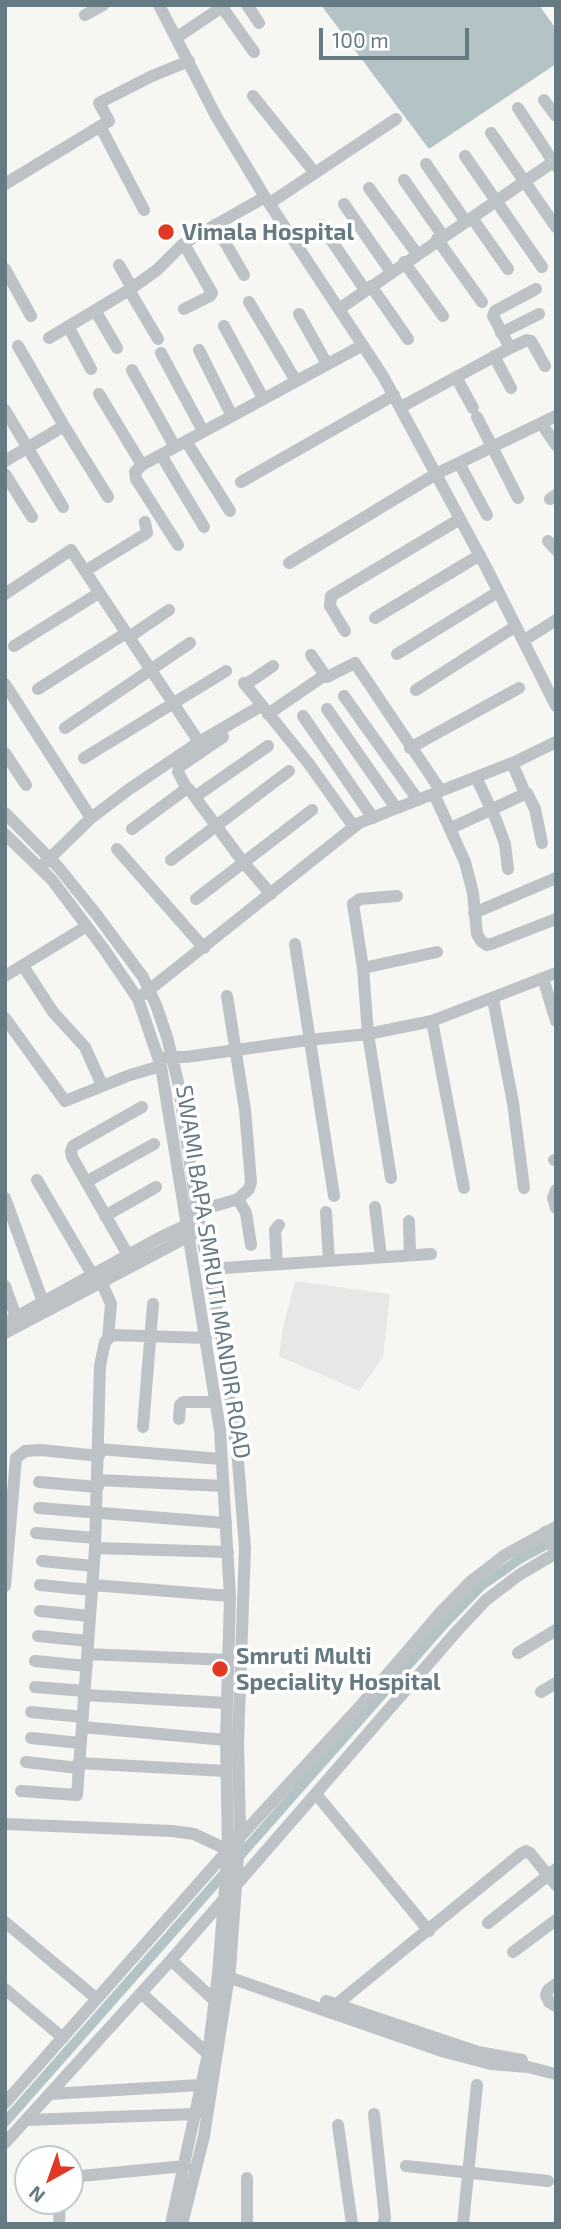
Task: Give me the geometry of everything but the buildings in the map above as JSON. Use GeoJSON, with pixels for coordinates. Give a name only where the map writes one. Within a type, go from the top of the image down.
{"type":"FeatureCollection","features":[{"type":"Feature","properties":{"kind":"street"},"geometry":{"type":"LineString","coordinates":[[85,15],[103,5]]}},
{"type":"Feature","properties":{"kind":"street"},"geometry":{"type":"LineString","coordinates":[[159,5],[216,116],[401,407],[556,706]]}},
{"type":"Feature","properties":{"kind":"street"},"geometry":{"type":"LineString","coordinates":[[247,5],[259,23]]}},
{"type":"Feature","properties":{"kind":"street"},"geometry":{"type":"LineString","coordinates":[[176,38],[223,6],[254,52]]}},
{"type":"Feature","properties":{"kind":"street"},"geometry":{"type":"LineString","coordinates":[[5,184],[108,121],[99,103],[189,61]]}},
{"type":"Feature","properties":{"kind":"street"},"geometry":{"type":"LineString","coordinates":[[253,96],[315,173]]}},
{"type":"Feature","properties":{"kind":"street"},"geometry":{"type":"LineString","coordinates":[[544,100],[556,116]]}},
{"type":"Feature","properties":{"kind":"street"},"geometry":{"type":"LineString","coordinates":[[339,309],[440,237],[555,162],[518,108]]}},
{"type":"Feature","properties":{"kind":"street"},"geometry":{"type":"LineString","coordinates":[[49,338],[130,289],[164,264],[184,244],[315,173],[396,119]]}},
{"type":"Feature","properties":{"kind":"street"},"geometry":{"type":"LineString","coordinates":[[100,126],[144,210]]}},
{"type":"Feature","properties":{"kind":"street"},"geometry":{"type":"LineString","coordinates":[[491,133],[556,227]]}},
{"type":"Feature","properties":{"kind":"street"},"geometry":{"type":"LineString","coordinates":[[466,156],[542,267]]}},
{"type":"Feature","properties":{"kind":"street"},"geometry":{"type":"LineString","coordinates":[[426,164],[508,269]]}},
{"type":"Feature","properties":{"kind":"street"},"geometry":{"type":"LineString","coordinates":[[404,180],[482,302]]}},
{"type":"Feature","properties":{"kind":"street"},"geometry":{"type":"LineString","coordinates":[[369,188],[417,254]]}},
{"type":"Feature","properties":{"kind":"street"},"geometry":{"type":"LineString","coordinates":[[344,204],[391,272]]}},
{"type":"Feature","properties":{"kind":"street"},"geometry":{"type":"LineString","coordinates":[[215,225],[244,275]]}},
{"type":"Feature","properties":{"kind":"street"},"geometry":{"type":"LineString","coordinates":[[321,225],[408,339]]}},
{"type":"Feature","properties":{"kind":"street"},"geometry":{"type":"LineString","coordinates":[[184,244],[212,293],[184,309]]}},
{"type":"Feature","properties":{"kind":"street"},"geometry":{"type":"LineString","coordinates":[[404,262],[443,316]]}},
{"type":"Feature","properties":{"kind":"street"},"geometry":{"type":"LineString","coordinates":[[119,265],[158,339]]}},
{"type":"Feature","properties":{"kind":"street"},"geometry":{"type":"LineString","coordinates":[[5,269],[31,316]]}},
{"type":"Feature","properties":{"kind":"street"},"geometry":{"type":"LineString","coordinates":[[510,348],[493,316],[495,311],[536,289]]}},
{"type":"Feature","properties":{"kind":"street"},"geometry":{"type":"LineString","coordinates":[[249,302],[296,381]]}},
{"type":"Feature","properties":{"kind":"street"},"geometry":{"type":"LineString","coordinates":[[95,310],[117,348]]}},
{"type":"Feature","properties":{"kind":"street"},"geometry":{"type":"LineString","coordinates":[[299,314],[327,364]]}},
{"type":"Feature","properties":{"kind":"street"},"geometry":{"type":"LineString","coordinates":[[501,333],[539,314]]}},
{"type":"Feature","properties":{"kind":"street"},"geometry":{"type":"LineString","coordinates":[[68,326],[91,369]]}},
{"type":"Feature","properties":{"kind":"street"},"geometry":{"type":"LineString","coordinates":[[225,326],[263,398]]}},
{"type":"Feature","properties":{"kind":"street"},"geometry":{"type":"LineString","coordinates":[[401,407],[527,340],[531,341],[545,366]]}},
{"type":"Feature","properties":{"kind":"street"},"geometry":{"type":"LineString","coordinates":[[178,545],[136,479],[135,471],[363,345]]}},
{"type":"Feature","properties":{"kind":"street"},"geometry":{"type":"LineString","coordinates":[[18,346],[108,497]]}},
{"type":"Feature","properties":{"kind":"street"},"geometry":{"type":"LineString","coordinates":[[199,350],[232,416]]}},
{"type":"Feature","properties":{"kind":"street"},"geometry":{"type":"LineString","coordinates":[[161,353],[204,431]]}},
{"type":"Feature","properties":{"kind":"street"},"geometry":{"type":"LineString","coordinates":[[494,356],[511,388]]}},
{"type":"Feature","properties":{"kind":"street"},"geometry":{"type":"LineString","coordinates":[[132,370],[230,511]]}},
{"type":"Feature","properties":{"kind":"street"},"geometry":{"type":"LineString","coordinates":[[456,377],[518,498]]}},
{"type":"Feature","properties":{"kind":"street"},"geometry":{"type":"LineString","coordinates":[[99,394],[142,465]]}},
{"type":"Feature","properties":{"kind":"street"},"geometry":{"type":"LineString","coordinates":[[241,482],[394,395]]}},
{"type":"Feature","properties":{"kind":"street"},"geometry":{"type":"LineString","coordinates":[[5,410],[63,507]]}},
{"type":"Feature","properties":{"kind":"street"},"geometry":{"type":"LineString","coordinates":[[289,563],[436,474],[556,416]]}},
{"type":"Feature","properties":{"kind":"street"},"geometry":{"type":"LineString","coordinates":[[541,423],[556,445]]}},
{"type":"Feature","properties":{"kind":"street"},"geometry":{"type":"LineString","coordinates":[[5,461],[64,426]]}},
{"type":"Feature","properties":{"kind":"street"},"geometry":{"type":"LineString","coordinates":[[161,455],[204,527]]}},
{"type":"Feature","properties":{"kind":"street"},"geometry":{"type":"LineString","coordinates":[[460,463],[487,515]]}},
{"type":"Feature","properties":{"kind":"street"},"geometry":{"type":"LineString","coordinates":[[5,474],[32,517]]}},
{"type":"Feature","properties":{"kind":"street"},"geometry":{"type":"LineString","coordinates":[[345,631],[330,606],[331,596],[460,519]]}},
{"type":"Feature","properties":{"kind":"street"},"geometry":{"type":"LineString","coordinates":[[85,572],[147,533],[145,522]]}},
{"type":"Feature","properties":{"kind":"street"},"geometry":{"type":"LineString","coordinates":[[5,594],[71,550],[199,742]]}},
{"type":"Feature","properties":{"kind":"street"},"geometry":{"type":"LineString","coordinates":[[375,618],[480,555]]}},
{"type":"Feature","properties":{"kind":"street"},"geometry":{"type":"LineString","coordinates":[[397,654],[498,592]]}},
{"type":"Feature","properties":{"kind":"street"},"geometry":{"type":"LineString","coordinates":[[14,646],[99,593]]}},
{"type":"Feature","properties":{"kind":"street"},"geometry":{"type":"LineString","coordinates":[[38,689],[169,610]]}},
{"type":"Feature","properties":{"kind":"street"},"geometry":{"type":"LineString","coordinates":[[523,641],[556,620]]}},
{"type":"Feature","properties":{"kind":"street"},"geometry":{"type":"LineString","coordinates":[[416,690],[516,626]]}},
{"type":"Feature","properties":{"kind":"street"},"geometry":{"type":"LineString","coordinates":[[65,728],[190,643]]}},
{"type":"Feature","properties":{"kind":"street"},"geometry":{"type":"LineString","coordinates":[[312,655],[325,675]]}},
{"type":"Feature","properties":{"kind":"street"},"geometry":{"type":"LineString","coordinates":[[40,868],[92,818],[199,742],[265,710],[352,662],[356,664],[438,793],[466,862],[473,893],[477,934],[481,941],[487,945],[556,919]]}},
{"type":"Feature","properties":{"kind":"street"},"geometry":{"type":"LineString","coordinates":[[273,666],[245,684],[309,764],[354,827]]}},
{"type":"Feature","properties":{"kind":"street"},"geometry":{"type":"LineString","coordinates":[[84,758],[226,671]]}},
{"type":"Feature","properties":{"kind":"street"},"geometry":{"type":"LineString","coordinates":[[5,684],[92,818]]}},
{"type":"Feature","properties":{"kind":"street"},"geometry":{"type":"LineString","coordinates":[[410,748],[519,688]]}},
{"type":"Feature","properties":{"kind":"street"},"geometry":{"type":"LineString","coordinates":[[344,696],[418,800]]}},
{"type":"Feature","properties":{"kind":"street"},"geometry":{"type":"LineString","coordinates":[[327,709],[396,808]]}},
{"type":"Feature","properties":{"kind":"street"},"geometry":{"type":"LineString","coordinates":[[303,716],[373,818]]}},
{"type":"Feature","properties":{"kind":"street"},"geometry":{"type":"LineString","coordinates":[[226,735],[179,767],[178,772],[243,862],[271,894]]}},
{"type":"Feature","properties":{"kind":"street"},"geometry":{"type":"LineString","coordinates":[[144,995],[354,827],[512,764],[556,742]]}},
{"type":"Feature","properties":{"kind":"street"},"geometry":{"type":"LineString","coordinates":[[132,829],[268,746]]}},
{"type":"Feature","properties":{"kind":"street"},"geometry":{"type":"LineString","coordinates":[[5,753],[26,785]]}},
{"type":"Feature","properties":{"kind":"street"},"geometry":{"type":"LineString","coordinates":[[512,764],[535,808],[542,843]]}},
{"type":"Feature","properties":{"kind":"street"},"geometry":{"type":"LineString","coordinates":[[171,860],[289,771]]}},
{"type":"Feature","properties":{"kind":"street"},"geometry":{"type":"LineString","coordinates":[[477,778],[505,844],[508,869]]}},
{"type":"Feature","properties":{"kind":"street"},"geometry":{"type":"LineString","coordinates":[[451,828],[525,793]]}},
{"type":"Feature","properties":{"kind":"street"},"geometry":{"type":"LineString","coordinates":[[196,899],[312,810]]}},
{"type":"Feature","properties":{"kind":"street"},"geometry":{"type":"LineString","coordinates":[[5,813],[50,859],[143,977],[144,995],[173,1056],[193,1223],[208,1269],[220,1326],[238,1461],[245,1548],[238,1741],[239,1838],[204,2136],[182,2224]]}},
{"type":"Feature","properties":{"kind":"street","name":"SWAMI BAPA SMRUTI MANDIR ROAD"},"geometry":{"type":"LineString","coordinates":[[6,836],[40,868],[144,995],[193,1223],[220,1430],[230,1597],[226,1703],[228,1850],[224,1898],[224,1972],[215,2001],[196,2114],[170,2224]]}},
{"type":"Feature","properties":{"kind":"street"},"geometry":{"type":"LineString","coordinates":[[117,849],[204,948]]}},
{"type":"Feature","properties":{"kind":"street"},"geometry":{"type":"LineString","coordinates":[[474,913],[556,878]]}},
{"type":"Feature","properties":{"kind":"street"},"geometry":{"type":"LineString","coordinates":[[391,1178],[368,1034],[363,968],[353,904],[360,899],[397,896]]}},
{"type":"Feature","properties":{"kind":"street"},"geometry":{"type":"LineString","coordinates":[[5,976],[87,926]]}},
{"type":"Feature","properties":{"kind":"street"},"geometry":{"type":"LineString","coordinates":[[295,944],[334,1196]]}},
{"type":"Feature","properties":{"kind":"street"},"geometry":{"type":"LineString","coordinates":[[363,968],[437,952]]}},
{"type":"Feature","properties":{"kind":"street"},"geometry":{"type":"LineString","coordinates":[[23,966],[53,1012],[85,1047],[102,1085]]}},
{"type":"Feature","properties":{"kind":"street"},"geometry":{"type":"LineString","coordinates":[[5,1018],[65,1101],[173,1056],[368,1034],[432,1021],[556,973]]}},
{"type":"Feature","properties":{"kind":"street"},"geometry":{"type":"LineString","coordinates":[[543,978],[555,1016]]}},
{"type":"Feature","properties":{"kind":"street"},"geometry":{"type":"LineString","coordinates":[[5,1333],[238,1199],[248,1189],[251,1167],[227,996]]}},
{"type":"Feature","properties":{"kind":"street"},"geometry":{"type":"LineString","coordinates":[[493,999],[513,1103],[524,1188]]}},
{"type":"Feature","properties":{"kind":"street"},"geometry":{"type":"LineString","coordinates":[[432,1021],[464,1188]]}},
{"type":"Feature","properties":{"kind":"street"},"geometry":{"type":"LineString","coordinates":[[128,1255],[72,1157],[73,1146],[142,1107]]}},
{"type":"Feature","properties":{"kind":"street"},"geometry":{"type":"LineString","coordinates":[[86,1182],[154,1144]]}},
{"type":"Feature","properties":{"kind":"street"},"geometry":{"type":"LineString","coordinates":[[37,1180],[111,1304],[108,1339]]}},
{"type":"Feature","properties":{"kind":"street"},"geometry":{"type":"LineString","coordinates":[[105,1216],[156,1187]]}},
{"type":"Feature","properties":{"kind":"street"},"geometry":{"type":"LineString","coordinates":[[556,1190],[552,1198],[556,1208]]}},
{"type":"Feature","properties":{"kind":"street"},"geometry":{"type":"LineString","coordinates":[[5,1198],[43,1301]]}},
{"type":"Feature","properties":{"kind":"street"},"geometry":{"type":"LineString","coordinates":[[238,1199],[246,1213],[251,1245]]}},
{"type":"Feature","properties":{"kind":"street"},"geometry":{"type":"LineString","coordinates":[[376,1207],[381,1257]]}},
{"type":"Feature","properties":{"kind":"street"},"geometry":{"type":"LineString","coordinates":[[326,1212],[329,1261]]}},
{"type":"Feature","properties":{"kind":"street"},"geometry":{"type":"LineString","coordinates":[[409,1220],[410,1255]]}},
{"type":"Feature","properties":{"kind":"street"},"geometry":{"type":"LineString","coordinates":[[5,1286],[11,1320],[43,1301],[97,1278],[128,1255],[193,1223]]}},
{"type":"Feature","properties":{"kind":"street"},"geometry":{"type":"LineString","coordinates":[[276,1264],[275,1230],[279,1225]]}},
{"type":"Feature","properties":{"kind":"street"},"geometry":{"type":"LineString","coordinates":[[208,1269],[431,1254]]}},
{"type":"Feature","properties":{"kind":"street"},"geometry":{"type":"LineString","coordinates":[[144,1427],[153,1304]]}},
{"type":"Feature","properties":{"kind":"street"},"geometry":{"type":"LineString","coordinates":[[20,1791],[76,1795],[95,1543],[100,1366],[105,1342],[112,1335],[206,1338]]}},
{"type":"Feature","properties":{"kind":"street"},"geometry":{"type":"LineString","coordinates":[[179,1419],[180,1405],[183,1402],[215,1402]]}},
{"type":"Feature","properties":{"kind":"street"},"geometry":{"type":"LineString","coordinates":[[5,1586],[16,1458],[25,1451],[221,1459]]}},
{"type":"Feature","properties":{"kind":"street"},"geometry":{"type":"LineString","coordinates":[[39,1482],[223,1486]]}},
{"type":"Feature","properties":{"kind":"street"},"geometry":{"type":"LineString","coordinates":[[39,1508],[226,1523]]}},
{"type":"Feature","properties":{"kind":"street"},"geometry":{"type":"LineString","coordinates":[[5,2103],[470,1582],[505,1555],[549,1531],[556,1553],[519,1575],[486,1600],[457,1631],[171,1960],[5,2143]]}},
{"type":"Feature","properties":{"kind":"street"},"geometry":{"type":"LineString","coordinates":[[36,1533],[95,1543],[229,1552]]}},
{"type":"Feature","properties":{"kind":"street"},"geometry":{"type":"LineString","coordinates":[[43,1561],[93,1566]]}},
{"type":"Feature","properties":{"kind":"street"},"geometry":{"type":"LineString","coordinates":[[40,1586],[230,1597]]}},
{"type":"Feature","properties":{"kind":"street"},"geometry":{"type":"LineString","coordinates":[[40,1611],[89,1616]]}},
{"type":"Feature","properties":{"kind":"street"},"geometry":{"type":"LineString","coordinates":[[518,1653],[556,1630]]}},
{"type":"Feature","properties":{"kind":"street"},"geometry":{"type":"LineString","coordinates":[[38,1636],[87,1653]]}},
{"type":"Feature","properties":{"kind":"street"},"geometry":{"type":"LineString","coordinates":[[35,1661],[87,1653],[228,1660]]}},
{"type":"Feature","properties":{"kind":"street"},"geometry":{"type":"LineString","coordinates":[[541,1692],[556,1683]]}},
{"type":"Feature","properties":{"kind":"street"},"geometry":{"type":"LineString","coordinates":[[35,1687],[226,1703]]}},
{"type":"Feature","properties":{"kind":"street"},"geometry":{"type":"LineString","coordinates":[[31,1712],[82,1722],[226,1740]]}},
{"type":"Feature","properties":{"kind":"street"},"geometry":{"type":"LineString","coordinates":[[31,1738],[80,1743]]}},
{"type":"Feature","properties":{"kind":"street"},"geometry":{"type":"LineString","coordinates":[[26,1762],[226,1771]]}},
{"type":"Feature","properties":{"kind":"street"},"geometry":{"type":"LineString","coordinates":[[316,1794],[429,1931]]}},
{"type":"Feature","properties":{"kind":"street"},"geometry":{"type":"LineString","coordinates":[[5,1824],[172,1831],[194,1834],[228,1850]]}},
{"type":"Feature","properties":{"kind":"street"},"geometry":{"type":"LineString","coordinates":[[332,2008],[526,1851],[553,1876],[488,1923]]}},
{"type":"Feature","properties":{"kind":"street"},"geometry":{"type":"LineString","coordinates":[[513,1952],[556,1920]]}},
{"type":"Feature","properties":{"kind":"street"},"geometry":{"type":"LineString","coordinates":[[5,1922],[97,1999]]}},
{"type":"Feature","properties":{"kind":"street"},"geometry":{"type":"LineString","coordinates":[[171,1960],[215,2001]]}},
{"type":"Feature","properties":{"kind":"street"},"geometry":{"type":"LineString","coordinates":[[224,1972],[332,2008],[556,2074]]}},
{"type":"Feature","properties":{"kind":"street"},"geometry":{"type":"LineString","coordinates":[[556,1984],[546,1995],[549,2002],[556,2006]]}},
{"type":"Feature","properties":{"kind":"street"},"geometry":{"type":"LineString","coordinates":[[5,1990],[63,2038]]}},
{"type":"Feature","properties":{"kind":"street"},"geometry":{"type":"LineString","coordinates":[[141,1993],[208,2054]]}},
{"type":"Feature","properties":{"kind":"street"},"geometry":{"type":"LineString","coordinates":[[523,2063],[556,2067]]}},
{"type":"Feature","properties":{"kind":"street"},"geometry":{"type":"LineString","coordinates":[[50,2094],[201,2085]]}},
{"type":"Feature","properties":{"kind":"street"},"geometry":{"type":"LineString","coordinates":[[463,2224],[477,2085]]}},
{"type":"Feature","properties":{"kind":"street"},"geometry":{"type":"LineString","coordinates":[[26,2120],[196,2114]]}},
{"type":"Feature","properties":{"kind":"street"},"geometry":{"type":"LineString","coordinates":[[374,2114],[385,2218],[383,2224]]}},
{"type":"Feature","properties":{"kind":"street"},"geometry":{"type":"LineString","coordinates":[[338,2124],[352,2224]]}},
{"type":"Feature","properties":{"kind":"street"},"geometry":{"type":"LineString","coordinates":[[84,2176],[185,2166]]}},
{"type":"Feature","properties":{"kind":"street"},"geometry":{"type":"LineString","coordinates":[[406,2166],[548,2181]]}},
{"type":"Feature","properties":{"kind":"street"},"geometry":{"type":"LineString","coordinates":[[247,2178],[247,2224]]}},
{"type":"Feature","properties":{"kind":"shaded area"},"geometry":{"type":"Polygon","coordinates":[[[321,5],[539,5],[556,29],[556,64],[429,149],[321,5]]]}},
{"type":"Feature","properties":{"kind":"shaded area"},"geometry":{"type":"Polygon","coordinates":[[[295,1281],[390,1294],[383,1357],[359,1391],[279,1356],[283,1327],[295,1281]]]}},
{"type":"Feature","properties":{"kind":"waterway"},"geometry":{"type":"LineString","coordinates":[[5,2122],[445,1623],[481,1586],[521,1558],[556,1539]]}},
{"type":"Feature","properties":{"kind":"place","name":"Vimala Hospital"},"geometry":{"type":"Point","coordinates":[166,232]}},
{"type":"Feature","properties":{"kind":"place","name":"Smruti Multi Speciality Hospital"},"geometry":{"type":"Point","coordinates":[220,1669]}}]}
